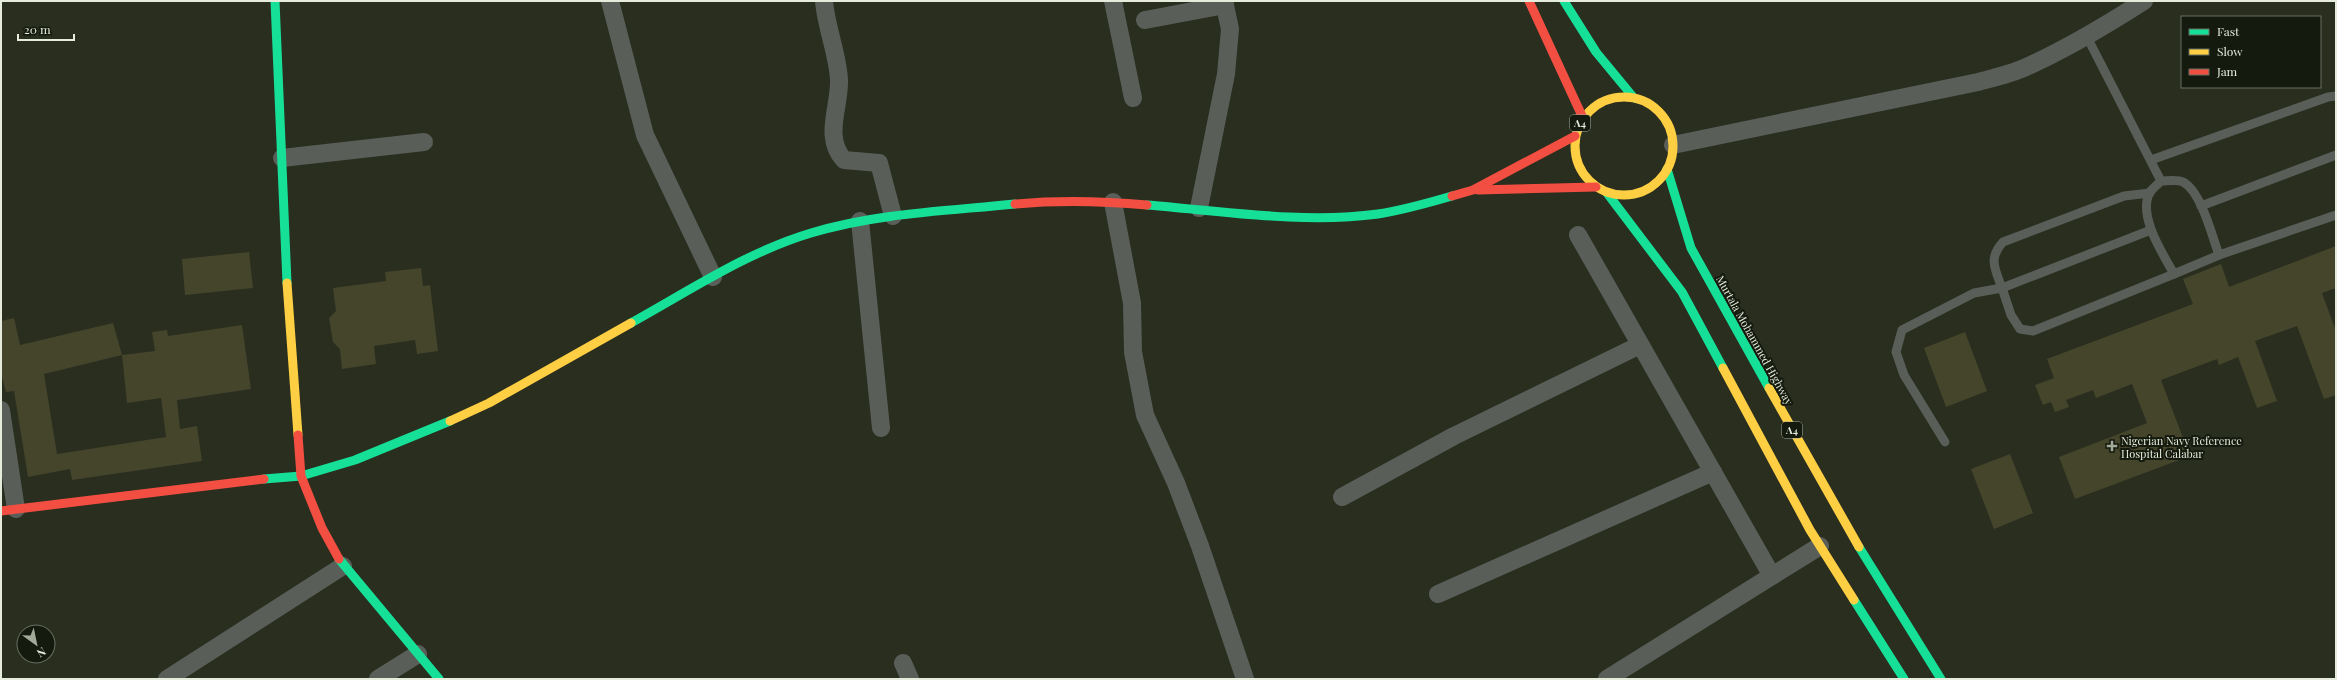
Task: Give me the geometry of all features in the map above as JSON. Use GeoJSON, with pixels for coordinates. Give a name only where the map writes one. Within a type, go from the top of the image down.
{"type":"FeatureCollection","features":[{"type":"Feature","properties":{"kind":"main road"},"geometry":{"type":"LineString","coordinates":[[275,1],[286,271],[300,476],[322,528],[343,566],[439,679]]}},
{"type":"Feature","properties":{"kind":"main road","name":"A4"},"geometry":{"type":"LineString","coordinates":[[1529,1],[1583,118]]}},
{"type":"Feature","properties":{"kind":"main road","name":"A4"},"geometry":{"type":"LineString","coordinates":[[1564,1],[1593,50],[1607,69],[1634,98]]}},
{"type":"Feature","properties":{"kind":"main road","name":"A4"},"geometry":{"type":"LineString","coordinates":[[1619,97],[1634,98],[1654,107],[1664,118],[1670,130],[1673,145],[1667,169],[1652,186],[1638,193],[1622,196],[1607,193],[1587,180],[1576,159],[1575,136],[1583,118],[1593,108],[1605,100],[1619,97]]}},
{"type":"Feature","properties":{"kind":"main road"},"geometry":{"type":"LineString","coordinates":[[9,510],[300,476],[392,446],[489,403],[713,277],[754,256],[811,233],[860,221],[893,216],[1039,202],[1113,202],[1200,208],[1278,216],[1342,217],[1377,214],[1408,209],[1473,190],[1575,136]]}},
{"type":"Feature","properties":{"kind":"main road","name":"Murtala Mohammed Highway"},"geometry":{"type":"LineString","coordinates":[[1667,169],[1691,248],[1704,273],[1851,535],[1941,679]]}},
{"type":"Feature","properties":{"kind":"main road"},"geometry":{"type":"LineString","coordinates":[[1473,190],[1596,187]]}},
{"type":"Feature","properties":{"kind":"main road","name":"A4"},"geometry":{"type":"LineString","coordinates":[[1607,193],[1682,292],[1820,546],[1904,679]]}},
{"type":"Feature","properties":{"kind":"street"},"geometry":{"type":"LineString","coordinates":[[610,1],[645,135],[713,277]]}},
{"type":"Feature","properties":{"kind":"street"},"geometry":{"type":"LineString","coordinates":[[824,1],[839,79],[832,124],[834,138],[840,156],[844,160],[879,162],[893,216]]}},
{"type":"Feature","properties":{"kind":"street"},"geometry":{"type":"LineString","coordinates":[[1113,1],[1133,98]]}},
{"type":"Feature","properties":{"kind":"street"},"geometry":{"type":"LineString","coordinates":[[1673,145],[1978,82],[2023,68],[2086,37],[2144,1]]}},
{"type":"Feature","properties":{"kind":"street"},"geometry":{"type":"LineString","coordinates":[[1146,20],[1224,3],[1230,29],[1226,74],[1200,208]]}},
{"type":"Feature","properties":{"kind":"street"},"geometry":{"type":"LineString","coordinates":[[282,158],[424,142]]}},
{"type":"Feature","properties":{"kind":"street"},"geometry":{"type":"LineString","coordinates":[[1113,202],[1132,302],[1133,352],[1145,415],[1176,483],[1200,546],[1246,679]]}},
{"type":"Feature","properties":{"kind":"street"},"geometry":{"type":"LineString","coordinates":[[860,221],[881,428]]}},
{"type":"Feature","properties":{"kind":"street"},"geometry":{"type":"LineString","coordinates":[[1578,235],[1772,576]]}},
{"type":"Feature","properties":{"kind":"street"},"geometry":{"type":"LineString","coordinates":[[1342,497],[1454,436],[1640,345]]}},
{"type":"Feature","properties":{"kind":"street"},"geometry":{"type":"LineString","coordinates":[[1,410],[9,510]]}},
{"type":"Feature","properties":{"kind":"street"},"geometry":{"type":"LineString","coordinates":[[1438,594],[1713,472]]}},
{"type":"Feature","properties":{"kind":"street"},"geometry":{"type":"LineString","coordinates":[[1607,679],[1820,546]]}},
{"type":"Feature","properties":{"kind":"street"},"geometry":{"type":"LineString","coordinates":[[167,679],[343,566]]}},
{"type":"Feature","properties":{"kind":"street"},"geometry":{"type":"LineString","coordinates":[[378,679],[418,654]]}},
{"type":"Feature","properties":{"kind":"street"},"geometry":{"type":"LineString","coordinates":[[903,663],[910,679]]}},
{"type":"Feature","properties":{"kind":"lane"},"geometry":{"type":"LineString","coordinates":[[2086,37],[2161,181]]}},
{"type":"Feature","properties":{"kind":"lane"},"geometry":{"type":"LineString","coordinates":[[2151,160],[2328,97],[2336,96]]}},
{"type":"Feature","properties":{"kind":"lane"},"geometry":{"type":"LineString","coordinates":[[2201,206],[2336,155]]}},
{"type":"Feature","properties":{"kind":"lane"},"geometry":{"type":"LineString","coordinates":[[2161,181],[2182,182],[2192,190],[2201,206],[2219,255]]}},
{"type":"Feature","properties":{"kind":"lane"},"geometry":{"type":"LineString","coordinates":[[2161,181],[2150,193],[2147,208],[2151,230],[2174,274]]}},
{"type":"Feature","properties":{"kind":"lane"},"geometry":{"type":"LineString","coordinates":[[2150,193],[2124,196],[2003,242],[1995,250],[1994,265],[2011,315],[2020,329],[2033,331],[2219,255],[2336,215]]}},
{"type":"Feature","properties":{"kind":"lane"},"geometry":{"type":"LineString","coordinates":[[1945,442],[1904,375],[1896,352],[1902,330],[1974,293],[2002,288],[2151,230]]}},
{"type":"Feature","properties":{"kind":"building"},"geometry":{"type":"Polygon","coordinates":[[[2336,246],[2336,288],[2322,293],[2336,331],[2336,395],[2324,399],[2297,326],[2255,341],[2277,401],[2257,408],[2238,357],[2219,365],[2217,359],[2161,380],[2190,456],[2075,499],[2059,457],[2147,423],[2132,384],[2096,398],[2093,390],[2066,400],[2069,407],[2055,412],[2051,402],[2043,405],[2035,385],[2054,378],[2047,359],[2193,304],[2183,279],[2221,264],[2229,287],[2336,246]]]}},
{"type":"Feature","properties":{"kind":"building"},"geometry":{"type":"Polygon","coordinates":[[[249,252],[253,288],[185,295],[182,259],[249,252]]]}},
{"type":"Feature","properties":{"kind":"building"},"geometry":{"type":"Polygon","coordinates":[[[421,268],[423,286],[430,285],[438,351],[417,354],[415,340],[374,346],[376,364],[342,369],[340,349],[333,342],[329,318],[336,311],[333,288],[386,281],[385,272],[421,268]]]}},
{"type":"Feature","properties":{"kind":"building"},"geometry":{"type":"Polygon","coordinates":[[[14,318],[20,345],[113,323],[122,355],[155,351],[152,332],[167,330],[168,336],[242,325],[251,389],[177,400],[180,429],[197,426],[202,461],[72,480],[70,469],[28,477],[14,391],[6,392],[1,373],[1,321],[14,318]],[[122,355],[44,374],[57,454],[166,437],[161,398],[127,403],[122,355]]]}},
{"type":"Feature","properties":{"kind":"building"},"geometry":{"type":"Polygon","coordinates":[[[1965,332],[1987,391],[1946,407],[1924,348],[1965,332]]]}},
{"type":"Feature","properties":{"kind":"building"},"geometry":{"type":"Polygon","coordinates":[[[2010,454],[2033,513],[1994,529],[1971,469],[2010,454]]]}},
{"type":"Feature","properties":{"kind":"traffic: fast"},"geometry":{"type":"LineString","coordinates":[[275,1],[287,283]]}},
{"type":"Feature","properties":{"kind":"traffic: fast"},"geometry":{"type":"LineString","coordinates":[[1564,1],[1596,52],[1634,98]]}},
{"type":"Feature","properties":{"kind":"traffic: fast"},"geometry":{"type":"LineString","coordinates":[[1667,169],[1691,248],[1769,388]]}},
{"type":"Feature","properties":{"kind":"traffic: fast"},"geometry":{"type":"LineString","coordinates":[[1607,193],[1682,292],[1723,368]]}},
{"type":"Feature","properties":{"kind":"traffic: fast"},"geometry":{"type":"LineString","coordinates":[[1147,205],[1263,216],[1321,218],[1378,214],[1425,204],[1452,196]]}},
{"type":"Feature","properties":{"kind":"traffic: fast"},"geometry":{"type":"LineString","coordinates":[[631,323],[741,261],[787,241],[811,233],[836,226],[887,217],[1015,204]]}},
{"type":"Feature","properties":{"kind":"traffic: fast"},"geometry":{"type":"LineString","coordinates":[[264,479],[301,476],[355,460],[450,421]]}},
{"type":"Feature","properties":{"kind":"traffic: fast"},"geometry":{"type":"LineString","coordinates":[[1859,547],[1941,679]]}},
{"type":"Feature","properties":{"kind":"traffic: fast"},"geometry":{"type":"LineString","coordinates":[[339,559],[439,679]]}},
{"type":"Feature","properties":{"kind":"traffic: fast"},"geometry":{"type":"LineString","coordinates":[[1854,600],[1904,679]]}},
{"type":"Feature","properties":{"kind":"traffic: slow"},"geometry":{"type":"LineString","coordinates":[[1624,97],[1643,100],[1659,111],[1670,127],[1673,146],[1670,165],[1659,181],[1643,192],[1624,195],[1605,192],[1589,181],[1578,165],[1575,146],[1578,127],[1589,111],[1605,100],[1624,97]]}},
{"type":"Feature","properties":{"kind":"traffic: slow"},"geometry":{"type":"LineString","coordinates":[[287,283],[298,435]]}},
{"type":"Feature","properties":{"kind":"traffic: slow"},"geometry":{"type":"LineString","coordinates":[[450,421],[489,403],[631,323]]}},
{"type":"Feature","properties":{"kind":"traffic: slow"},"geometry":{"type":"LineString","coordinates":[[1723,368],[1810,530],[1854,600]]}},
{"type":"Feature","properties":{"kind":"traffic: slow"},"geometry":{"type":"LineString","coordinates":[[1769,388],[1859,547]]}},
{"type":"Feature","properties":{"kind":"traffic: jam"},"geometry":{"type":"LineString","coordinates":[[1529,1],[1583,118]]}},
{"type":"Feature","properties":{"kind":"traffic: jam"},"geometry":{"type":"LineString","coordinates":[[1452,196],[1473,190],[1575,136]]}},
{"type":"Feature","properties":{"kind":"traffic: jam"},"geometry":{"type":"LineString","coordinates":[[1478,190],[1596,187]]}},
{"type":"Feature","properties":{"kind":"traffic: jam"},"geometry":{"type":"LineString","coordinates":[[1015,204],[1081,202],[1147,205]]}},
{"type":"Feature","properties":{"kind":"traffic: jam"},"geometry":{"type":"LineString","coordinates":[[298,435],[301,476],[322,528],[339,559]]}},
{"type":"Feature","properties":{"kind":"traffic: jam"},"geometry":{"type":"LineString","coordinates":[[1,511],[264,479]]}},
{"type":"Feature","properties":{"kind":"place","name":"Nigerian Navy Reference Hospital Calabar"},"geometry":{"type":"Point","coordinates":[2112,446]}}]}
